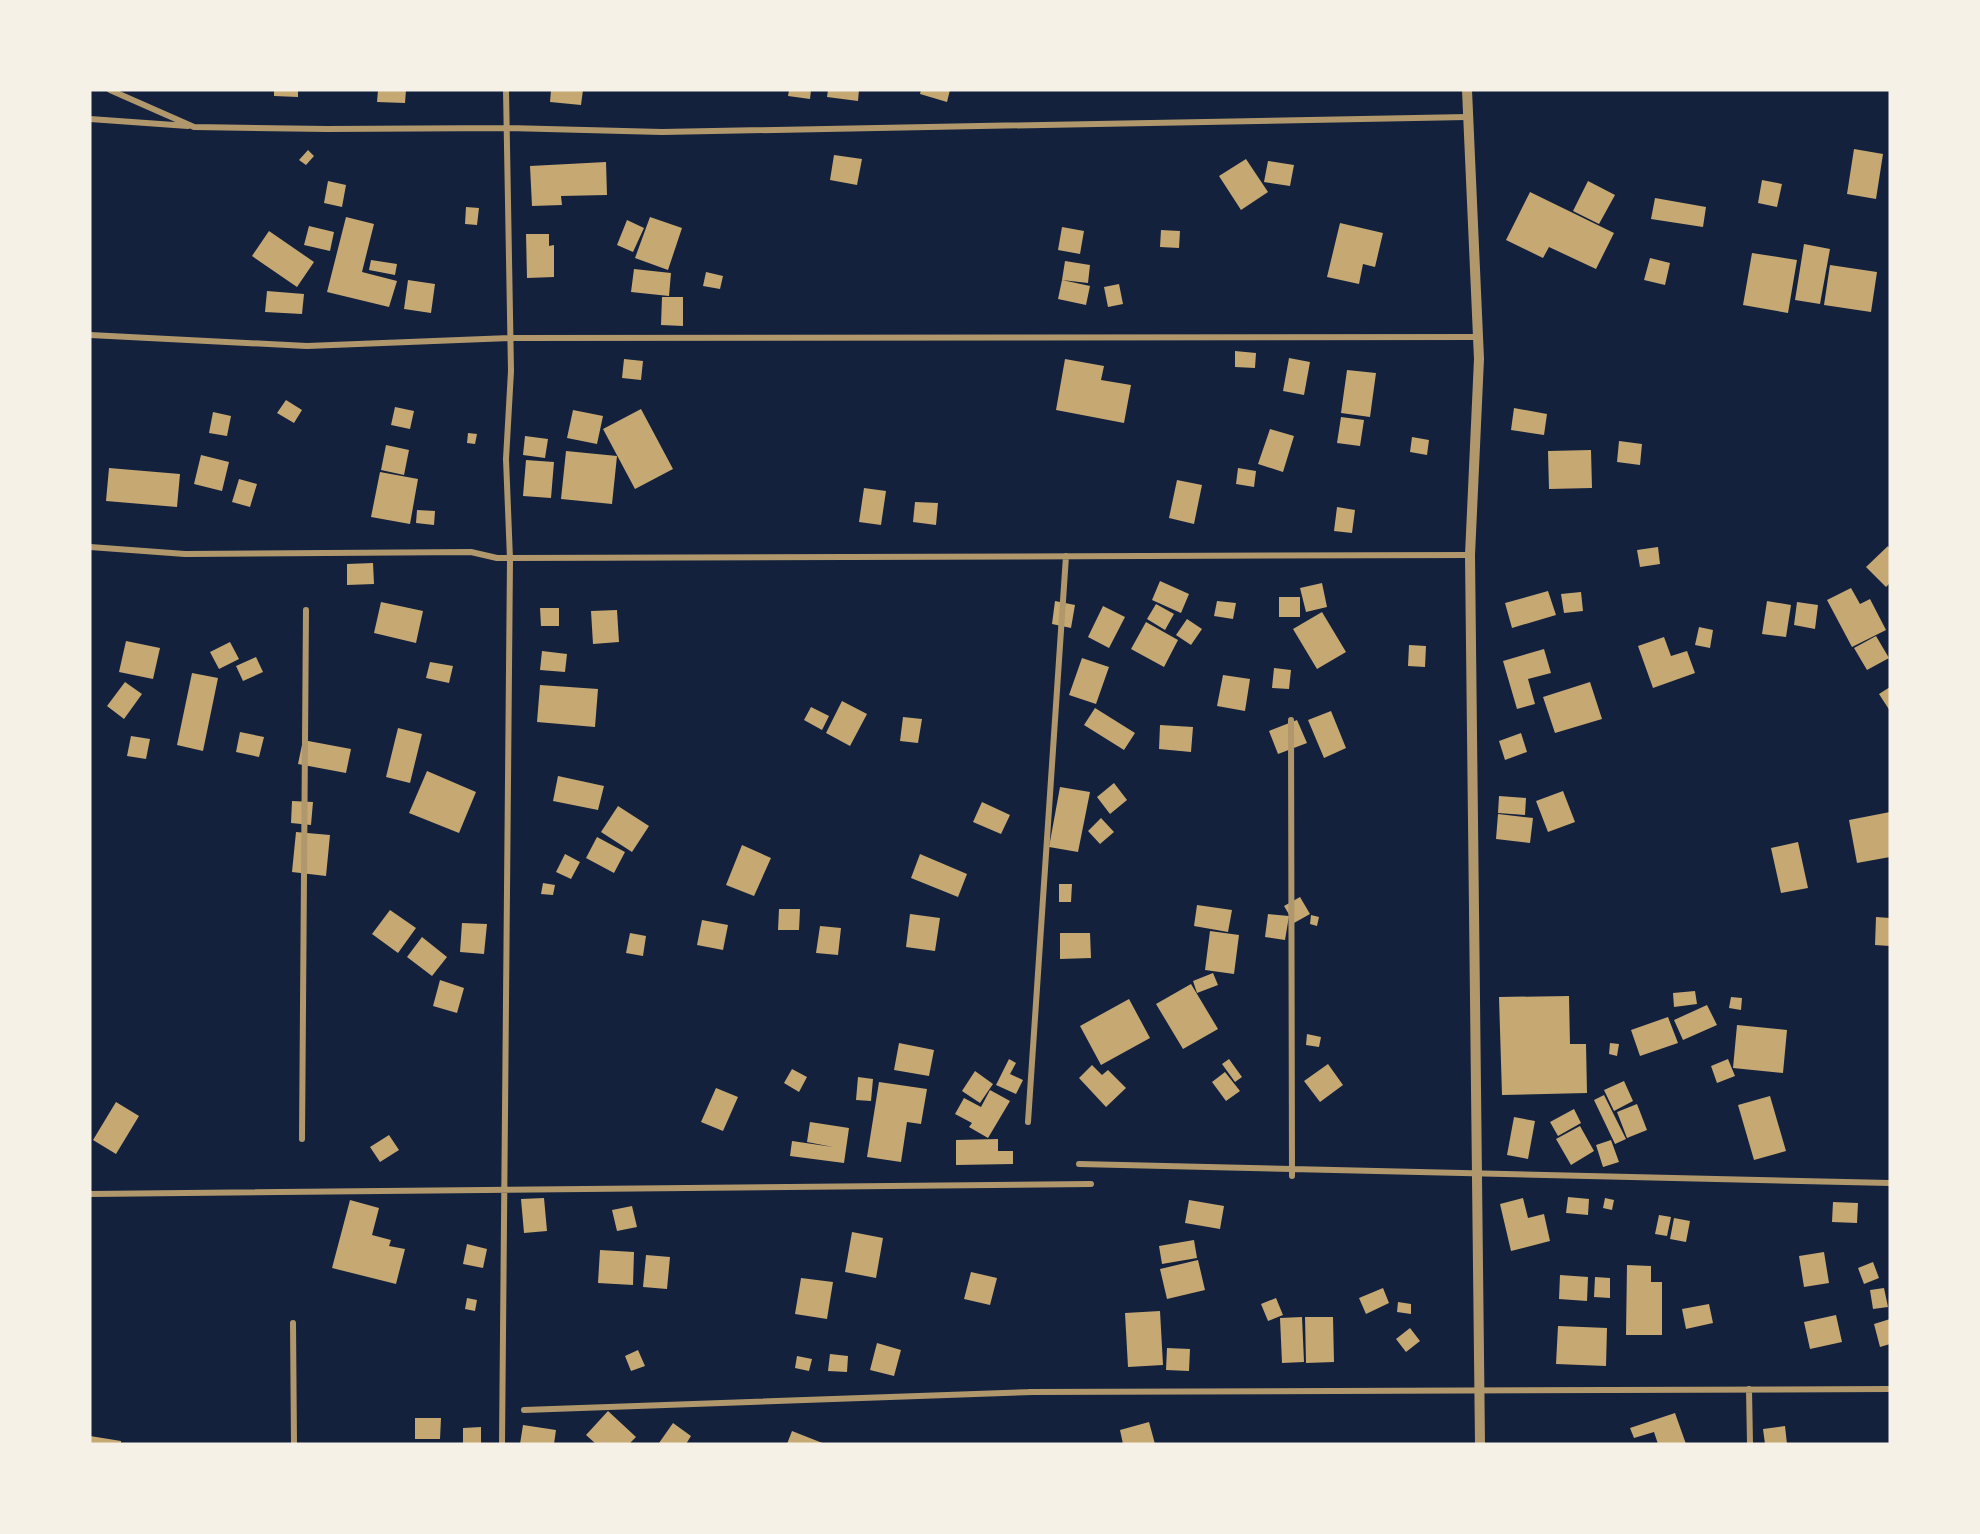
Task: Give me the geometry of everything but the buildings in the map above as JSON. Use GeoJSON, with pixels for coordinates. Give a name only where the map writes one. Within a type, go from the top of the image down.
{"type":"FeatureCollection","features":[{"type":"Feature","properties":{"kind":"street"},"geometry":{"type":"LineString","coordinates":[[110,90],[194,127]]}},
{"type":"Feature","properties":{"kind":"street"},"geometry":{"type":"LineString","coordinates":[[502,1444],[510,558],[506,459],[511,371],[506,90]]}},
{"type":"Feature","properties":{"kind":"street"},"geometry":{"type":"LineString","coordinates":[[1467,90],[1479,359],[1470,555],[1480,1444]]}},
{"type":"Feature","properties":{"kind":"street"},"geometry":{"type":"LineString","coordinates":[[90,119],[194,127],[507,128],[662,132],[1467,117]]}},
{"type":"Feature","properties":{"kind":"street"},"geometry":{"type":"LineString","coordinates":[[90,335],[307,346],[510,338],[1478,337]]}},
{"type":"Feature","properties":{"kind":"street"},"geometry":{"type":"LineString","coordinates":[[90,547],[184,554],[471,552],[497,558],[1470,555]]}},
{"type":"Feature","properties":{"kind":"street"},"geometry":{"type":"LineString","coordinates":[[1028,1122],[1066,556]]}},
{"type":"Feature","properties":{"kind":"street"},"geometry":{"type":"LineString","coordinates":[[302,1139],[306,610]]}},
{"type":"Feature","properties":{"kind":"street"},"geometry":{"type":"LineString","coordinates":[[1291,720],[1293,1176]]}},
{"type":"Feature","properties":{"kind":"street"},"geometry":{"type":"LineString","coordinates":[[1079,1164],[1890,1183]]}},
{"type":"Feature","properties":{"kind":"street"},"geometry":{"type":"LineString","coordinates":[[90,1194],[1091,1184]]}},
{"type":"Feature","properties":{"kind":"street"},"geometry":{"type":"LineString","coordinates":[[293,1323],[294,1444]]}},
{"type":"Feature","properties":{"kind":"street"},"geometry":{"type":"LineString","coordinates":[[1749,1389],[1750,1444]]}},
{"type":"Feature","properties":{"kind":"street"},"geometry":{"type":"LineString","coordinates":[[1029,1392],[1890,1389]]}},
{"type":"Feature","properties":{"kind":"street"},"geometry":{"type":"LineString","coordinates":[[524,1410],[1058,1392]]}}]}
